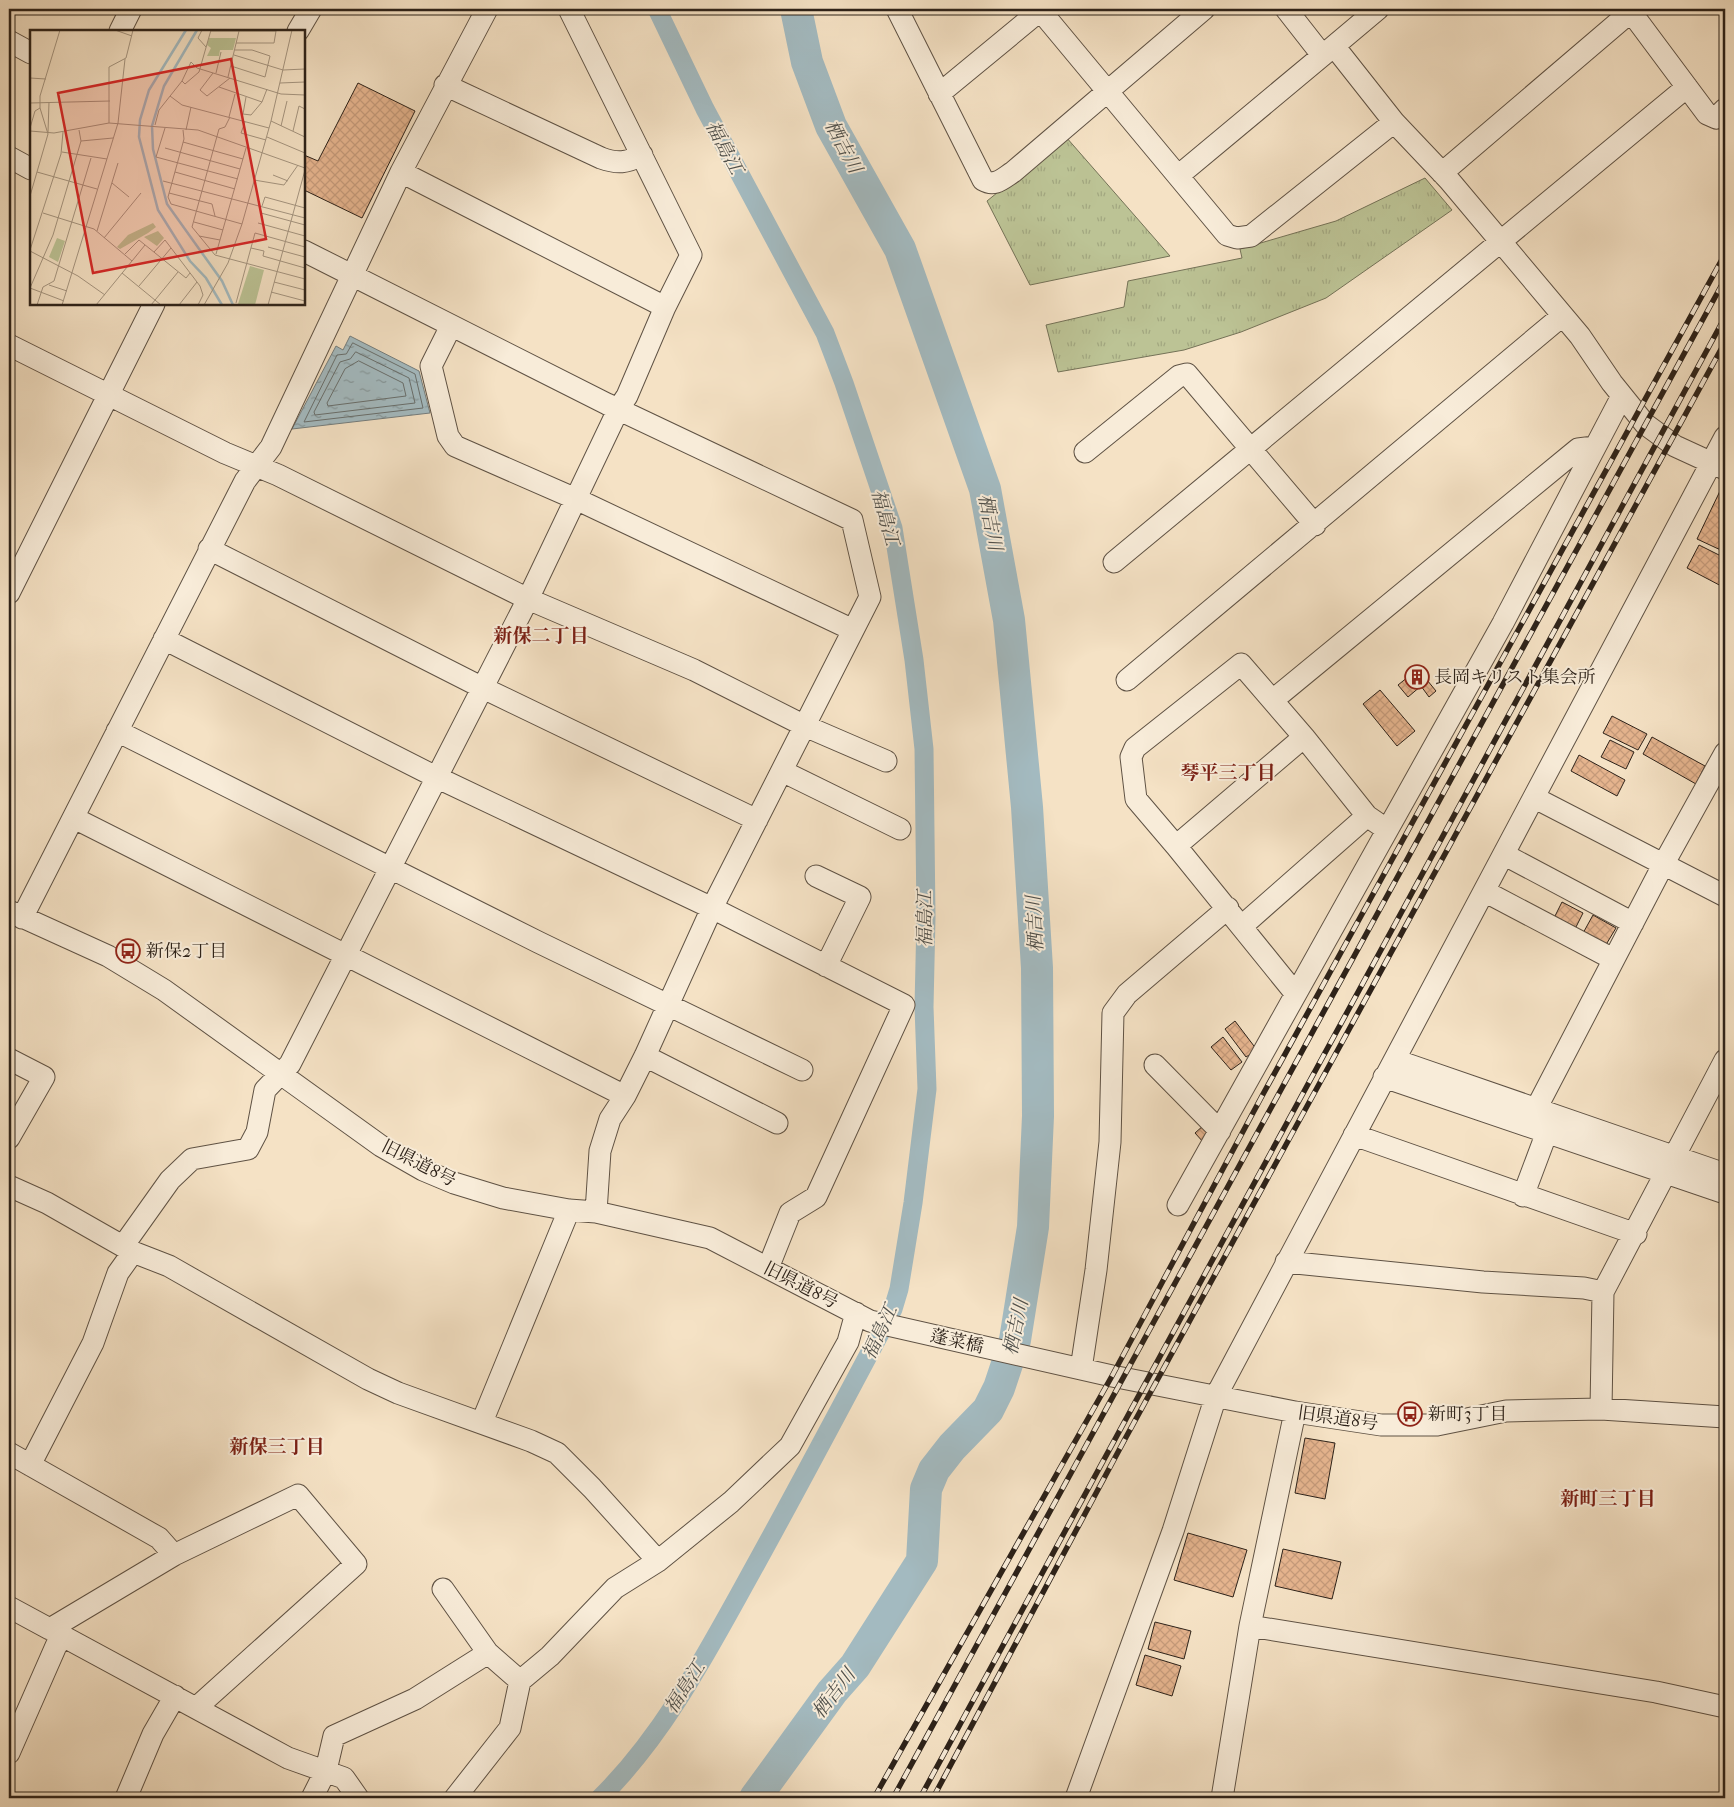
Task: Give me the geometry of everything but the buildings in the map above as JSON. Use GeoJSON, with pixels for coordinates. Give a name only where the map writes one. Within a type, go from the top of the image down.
{"type":"FeatureCollection","features":[{"type":"Feature","properties":{"kind":"street"},"geometry":{"type":"LineString","coordinates":[[120,30],[131,9]]}},
{"type":"Feature","properties":{"kind":"street"},"geometry":{"type":"LineString","coordinates":[[299,30],[310,9]]}},
{"type":"Feature","properties":{"kind":"street"},"geometry":{"type":"LineString","coordinates":[[16,915],[74,818],[245,481],[271,446],[353,277],[401,172],[486,9]]}},
{"type":"Feature","properties":{"kind":"street"},"geometry":{"type":"LineString","coordinates":[[30,1464],[93,1343],[128,1249],[170,1180],[192,1159],[248,1149],[258,1132],[265,1090],[290,1064],[346,956],[481,687],[528,599],[619,408],[627,396],[666,306],[692,255],[569,9]]}},
{"type":"Feature","properties":{"kind":"street"},"geometry":{"type":"LineString","coordinates":[[897,9],[983,180],[989,184],[996,183],[1013,172],[1204,9]]}},
{"type":"Feature","properties":{"kind":"street"},"geometry":{"type":"LineString","coordinates":[[939,94],[1041,9],[1107,93],[1227,235],[1237,238],[1251,236],[1394,122]]}},
{"type":"Feature","properties":{"kind":"street"},"geometry":{"type":"LineString","coordinates":[[1286,9],[1442,173],[1562,316],[1645,424],[1675,446],[1719,466]]}},
{"type":"Feature","properties":{"kind":"street"},"geometry":{"type":"LineString","coordinates":[[1178,176],[1378,9]]}},
{"type":"Feature","properties":{"kind":"street"},"geometry":{"type":"LineString","coordinates":[[1442,173],[1632,10],[1706,114],[1716,118],[1725,109]]}},
{"type":"Feature","properties":{"kind":"street"},"geometry":{"type":"LineString","coordinates":[[9,42],[30,52]]}},
{"type":"Feature","properties":{"kind":"street"},"geometry":{"type":"LineString","coordinates":[[445,85],[601,158],[616,163],[627,162],[642,155]]}},
{"type":"Feature","properties":{"kind":"street"},"geometry":{"type":"LineString","coordinates":[[1114,562],[1687,87]]}},
{"type":"Feature","properties":{"kind":"street"},"geometry":{"type":"LineString","coordinates":[[9,157],[30,168]]}},
{"type":"Feature","properties":{"kind":"street"},"geometry":{"type":"LineString","coordinates":[[401,172],[666,306]]}},
{"type":"Feature","properties":{"kind":"street"},"geometry":{"type":"LineString","coordinates":[[305,252],[451,326],[852,520],[870,597],[712,908],[645,1056],[625,1096],[610,1119],[600,1151],[596,1212]]}},
{"type":"Feature","properties":{"kind":"street"},"geometry":{"type":"LineString","coordinates":[[9,592],[154,305]]}},
{"type":"Feature","properties":{"kind":"street"},"geometry":{"type":"LineString","coordinates":[[1127,680],[1315,525],[1562,316]]}},
{"type":"Feature","properties":{"kind":"street"},"geometry":{"type":"LineString","coordinates":[[451,326],[431,366],[450,441],[461,450],[576,499],[853,630]]}},
{"type":"Feature","properties":{"kind":"street"},"geometry":{"type":"LineString","coordinates":[[9,345],[108,396],[225,453],[257,465],[528,599],[694,670],[805,726],[886,761]]}},
{"type":"Feature","properties":{"kind":"street"},"geometry":{"type":"LineString","coordinates":[[1085,452],[1179,376],[1187,374],[1315,525]]}},
{"type":"Feature","properties":{"kind":"street"},"geometry":{"type":"LineString","coordinates":[[1178,1205],[1386,829],[1503,623],[1622,396]]}},
{"type":"Feature","properties":{"kind":"street"},"geometry":{"type":"LineString","coordinates":[[1076,1798],[1173,1531],[1216,1396],[1389,1068],[1535,798],[1586,696],[1719,466],[1725,437]]}},
{"type":"Feature","properties":{"kind":"street"},"geometry":{"type":"LineString","coordinates":[[1273,700],[1578,449],[1594,447]]}},
{"type":"Feature","properties":{"kind":"street"},"geometry":{"type":"LineString","coordinates":[[209,549],[481,687],[757,820]]}},
{"type":"Feature","properties":{"kind":"street"},"geometry":{"type":"LineString","coordinates":[[164,639],[436,777],[712,908],[904,1005],[816,1197],[790,1213],[768,1268]]}},
{"type":"Feature","properties":{"kind":"street"},"geometry":{"type":"LineString","coordinates":[[1295,993],[1228,908],[1136,799],[1131,757],[1135,748],[1241,664],[1304,737],[1367,816],[1386,829]]}},
{"type":"Feature","properties":{"kind":"street"},"geometry":{"type":"LineString","coordinates":[[117,731],[802,1070]]}},
{"type":"Feature","properties":{"kind":"street"},"geometry":{"type":"LineString","coordinates":[[1176,846],[1304,737]]}},
{"type":"Feature","properties":{"kind":"street"},"geometry":{"type":"LineString","coordinates":[[1536,1109],[1613,959],[1725,753]]}},
{"type":"Feature","properties":{"kind":"street"},"geometry":{"type":"LineString","coordinates":[[782,771],[900,829]]}},
{"type":"Feature","properties":{"kind":"street"},"geometry":{"type":"LineString","coordinates":[[1535,798],[1725,896]]}},
{"type":"Feature","properties":{"kind":"street"},"geometry":{"type":"LineString","coordinates":[[1242,926],[1367,816]]}},
{"type":"Feature","properties":{"kind":"street"},"geometry":{"type":"LineString","coordinates":[[74,818],[625,1096]]}},
{"type":"Feature","properties":{"kind":"street"},"geometry":{"type":"LineString","coordinates":[[1504,854],[1633,924]]}},
{"type":"Feature","properties":{"kind":"street"},"geometry":{"type":"LineString","coordinates":[[816,876],[860,897],[826,966]]}},
{"type":"Feature","properties":{"kind":"street"},"geometry":{"type":"LineString","coordinates":[[1484,891],[1613,959]]}},
{"type":"Feature","properties":{"kind":"street"},"geometry":{"type":"LineString","coordinates":[[1078,1368],[1095,1278],[1110,1142],[1114,1014],[1128,994],[1228,908]]}},
{"type":"Feature","properties":{"kind":"street","name":"旧県道8号"},"geometry":{"type":"LineString","coordinates":[[16,915],[108,956],[164,990],[381,1146],[423,1170],[454,1183],[503,1198],[570,1210],[596,1212],[710,1238],[863,1317]]}},
{"type":"Feature","properties":{"kind":"street"},"geometry":{"type":"LineString","coordinates":[[645,1056],[777,1122]]}},
{"type":"Feature","properties":{"kind":"street"},"geometry":{"type":"LineString","coordinates":[[9,1059],[44,1077],[9,1138]]}},
{"type":"Feature","properties":{"kind":"street"},"geometry":{"type":"LineString","coordinates":[[1601,1409],[1603,1292],[1636,1234],[1725,1060]]}},
{"type":"Feature","properties":{"kind":"street"},"geometry":{"type":"LineString","coordinates":[[1155,1065],[1220,1131]]}},
{"type":"Feature","properties":{"kind":"street"},"geometry":{"type":"LineString","coordinates":[[1389,1068],[1536,1109],[1671,1165],[1725,1193]]}},
{"type":"Feature","properties":{"kind":"street"},"geometry":{"type":"LineString","coordinates":[[1389,1068],[1547,1132],[1671,1165],[1725,1174]]}},
{"type":"Feature","properties":{"kind":"street"},"geometry":{"type":"LineString","coordinates":[[1523,1196],[1547,1132]]}},
{"type":"Feature","properties":{"kind":"street"},"geometry":{"type":"LineString","coordinates":[[1354,1135],[1523,1196],[1636,1234]]}},
{"type":"Feature","properties":{"kind":"street"},"geometry":{"type":"LineString","coordinates":[[9,1186],[47,1203],[128,1249],[169,1266],[368,1379],[398,1393],[482,1422],[557,1453],[592,1488],[658,1561]]}},
{"type":"Feature","properties":{"kind":"street"},"geometry":{"type":"LineString","coordinates":[[482,1422],[570,1210]]}},
{"type":"Feature","properties":{"kind":"street"},"geometry":{"type":"LineString","coordinates":[[1286,1262],[1483,1282],[1584,1288],[1603,1292]]}},
{"type":"Feature","properties":{"kind":"street"},"geometry":{"type":"LineString","coordinates":[[455,1798],[510,1728],[520,1681],[550,1656],[615,1588],[658,1561],[731,1502],[790,1446],[863,1317]]}},
{"type":"Feature","properties":{"kind":"street","name":"蓬菜橋"},"geometry":{"type":"LineString","coordinates":[[863,1317],[907,1330],[1078,1368]]}},
{"type":"Feature","properties":{"kind":"street","name":"旧県道8号"},"geometry":{"type":"LineString","coordinates":[[1078,1368],[1295,1412],[1381,1424],[1437,1425],[1506,1412],[1601,1409],[1725,1417]]}},
{"type":"Feature","properties":{"kind":"street"},"geometry":{"type":"LineString","coordinates":[[1222,1798],[1250,1626],[1295,1412]]}},
{"type":"Feature","properties":{"kind":"street"},"geometry":{"type":"LineString","coordinates":[[9,1453],[159,1538],[174,1555]]}},
{"type":"Feature","properties":{"kind":"street"},"geometry":{"type":"LineString","coordinates":[[57,1633],[174,1555],[298,1495],[356,1564],[196,1708]]}},
{"type":"Feature","properties":{"kind":"street"},"geometry":{"type":"LineString","coordinates":[[443,1589],[488,1653],[520,1681]]}},
{"type":"Feature","properties":{"kind":"street"},"geometry":{"type":"LineString","coordinates":[[9,1607],[288,1758],[344,1778],[358,1798]]}},
{"type":"Feature","properties":{"kind":"street"},"geometry":{"type":"LineString","coordinates":[[1250,1626],[1656,1692],[1725,1706]]}},
{"type":"Feature","properties":{"kind":"street"},"geometry":{"type":"LineString","coordinates":[[11,1741],[56,1646],[57,1633]]}},
{"type":"Feature","properties":{"kind":"street"},"geometry":{"type":"LineString","coordinates":[[312,1798],[326,1770],[334,1736],[415,1699],[488,1653]]}},
{"type":"Feature","properties":{"kind":"street"},"geometry":{"type":"LineString","coordinates":[[126,1798],[153,1734],[175,1696]]}},
{"type":"Feature","properties":{"kind":"green space"},"geometry":{"type":"Polygon","coordinates":[[[1066,137],[1170,256],[1030,285],[987,201],[1066,137]]]}},
{"type":"Feature","properties":{"kind":"green space"},"geometry":{"type":"Polygon","coordinates":[[[1425,178],[1452,210],[1326,298],[1241,332],[1184,350],[1058,372],[1046,325],[1124,307],[1128,281],[1242,258],[1240,249],[1336,221],[1425,178]]]}},
{"type":"Feature","properties":{"kind":"water"},"geometry":{"type":"Polygon","coordinates":[[[350,336],[419,371],[430,413],[292,429],[336,346],[343,350],[350,336]]]}},
{"type":"Feature","properties":{"kind":"waterway","name":"福島江"},"geometry":{"type":"LineString","coordinates":[[600,1798],[643,1749],[681,1696],[698,1668],[893,1309],[899,1289],[913,1203],[927,1089],[924,1007],[926,917],[924,749],[914,660],[893,528],[825,333],[705,109],[657,9]]}},
{"type":"Feature","properties":{"kind":"waterway","name":"栖吉川"},"geometry":{"type":"LineString","coordinates":[[755,1798],[832,1692],[855,1666],[922,1561],[926,1489],[934,1470],[952,1447],[988,1410],[999,1388],[1015,1340],[1033,1227],[1038,1116],[1037,968],[1027,807],[1009,620],[985,489],[900,249],[831,126],[807,62],[796,9]]}},
{"type":"Feature","properties":{"kind":"railway"},"geometry":{"type":"LineString","coordinates":[[874,1798],[1112,1376],[1262,1096],[1725,254]]}},
{"type":"Feature","properties":{"kind":"railway"},"geometry":{"type":"LineString","coordinates":[[893,1798],[1725,279]]}},
{"type":"Feature","properties":{"kind":"railway"},"geometry":{"type":"LineString","coordinates":[[920,1798],[1725,317]]}},
{"type":"Feature","properties":{"kind":"railway"},"geometry":{"type":"LineString","coordinates":[[933,1798],[1125,1439],[1725,342]]}},
{"type":"Feature","properties":{"kind":"place","name":"長岡キリスト集会所"},"geometry":{"type":"Point","coordinates":[1417,677]}},
{"type":"Feature","properties":{"kind":"place","name":"新保2丁目"},"geometry":{"type":"Point","coordinates":[128,951]}},
{"type":"Feature","properties":{"kind":"place","name":"新町3丁目"},"geometry":{"type":"Point","coordinates":[1410,1414]}},
{"type":"Feature","properties":{"kind":"district","name":"新保二丁目"},"geometry":{"type":"Point","coordinates":[541,635]}},
{"type":"Feature","properties":{"kind":"district","name":"琴平三丁目"},"geometry":{"type":"Point","coordinates":[1228,772]}},
{"type":"Feature","properties":{"kind":"district","name":"新保三丁目"},"geometry":{"type":"Point","coordinates":[277,1446]}},
{"type":"Feature","properties":{"kind":"district","name":"新町三丁目"},"geometry":{"type":"Point","coordinates":[1608,1498]}}]}
